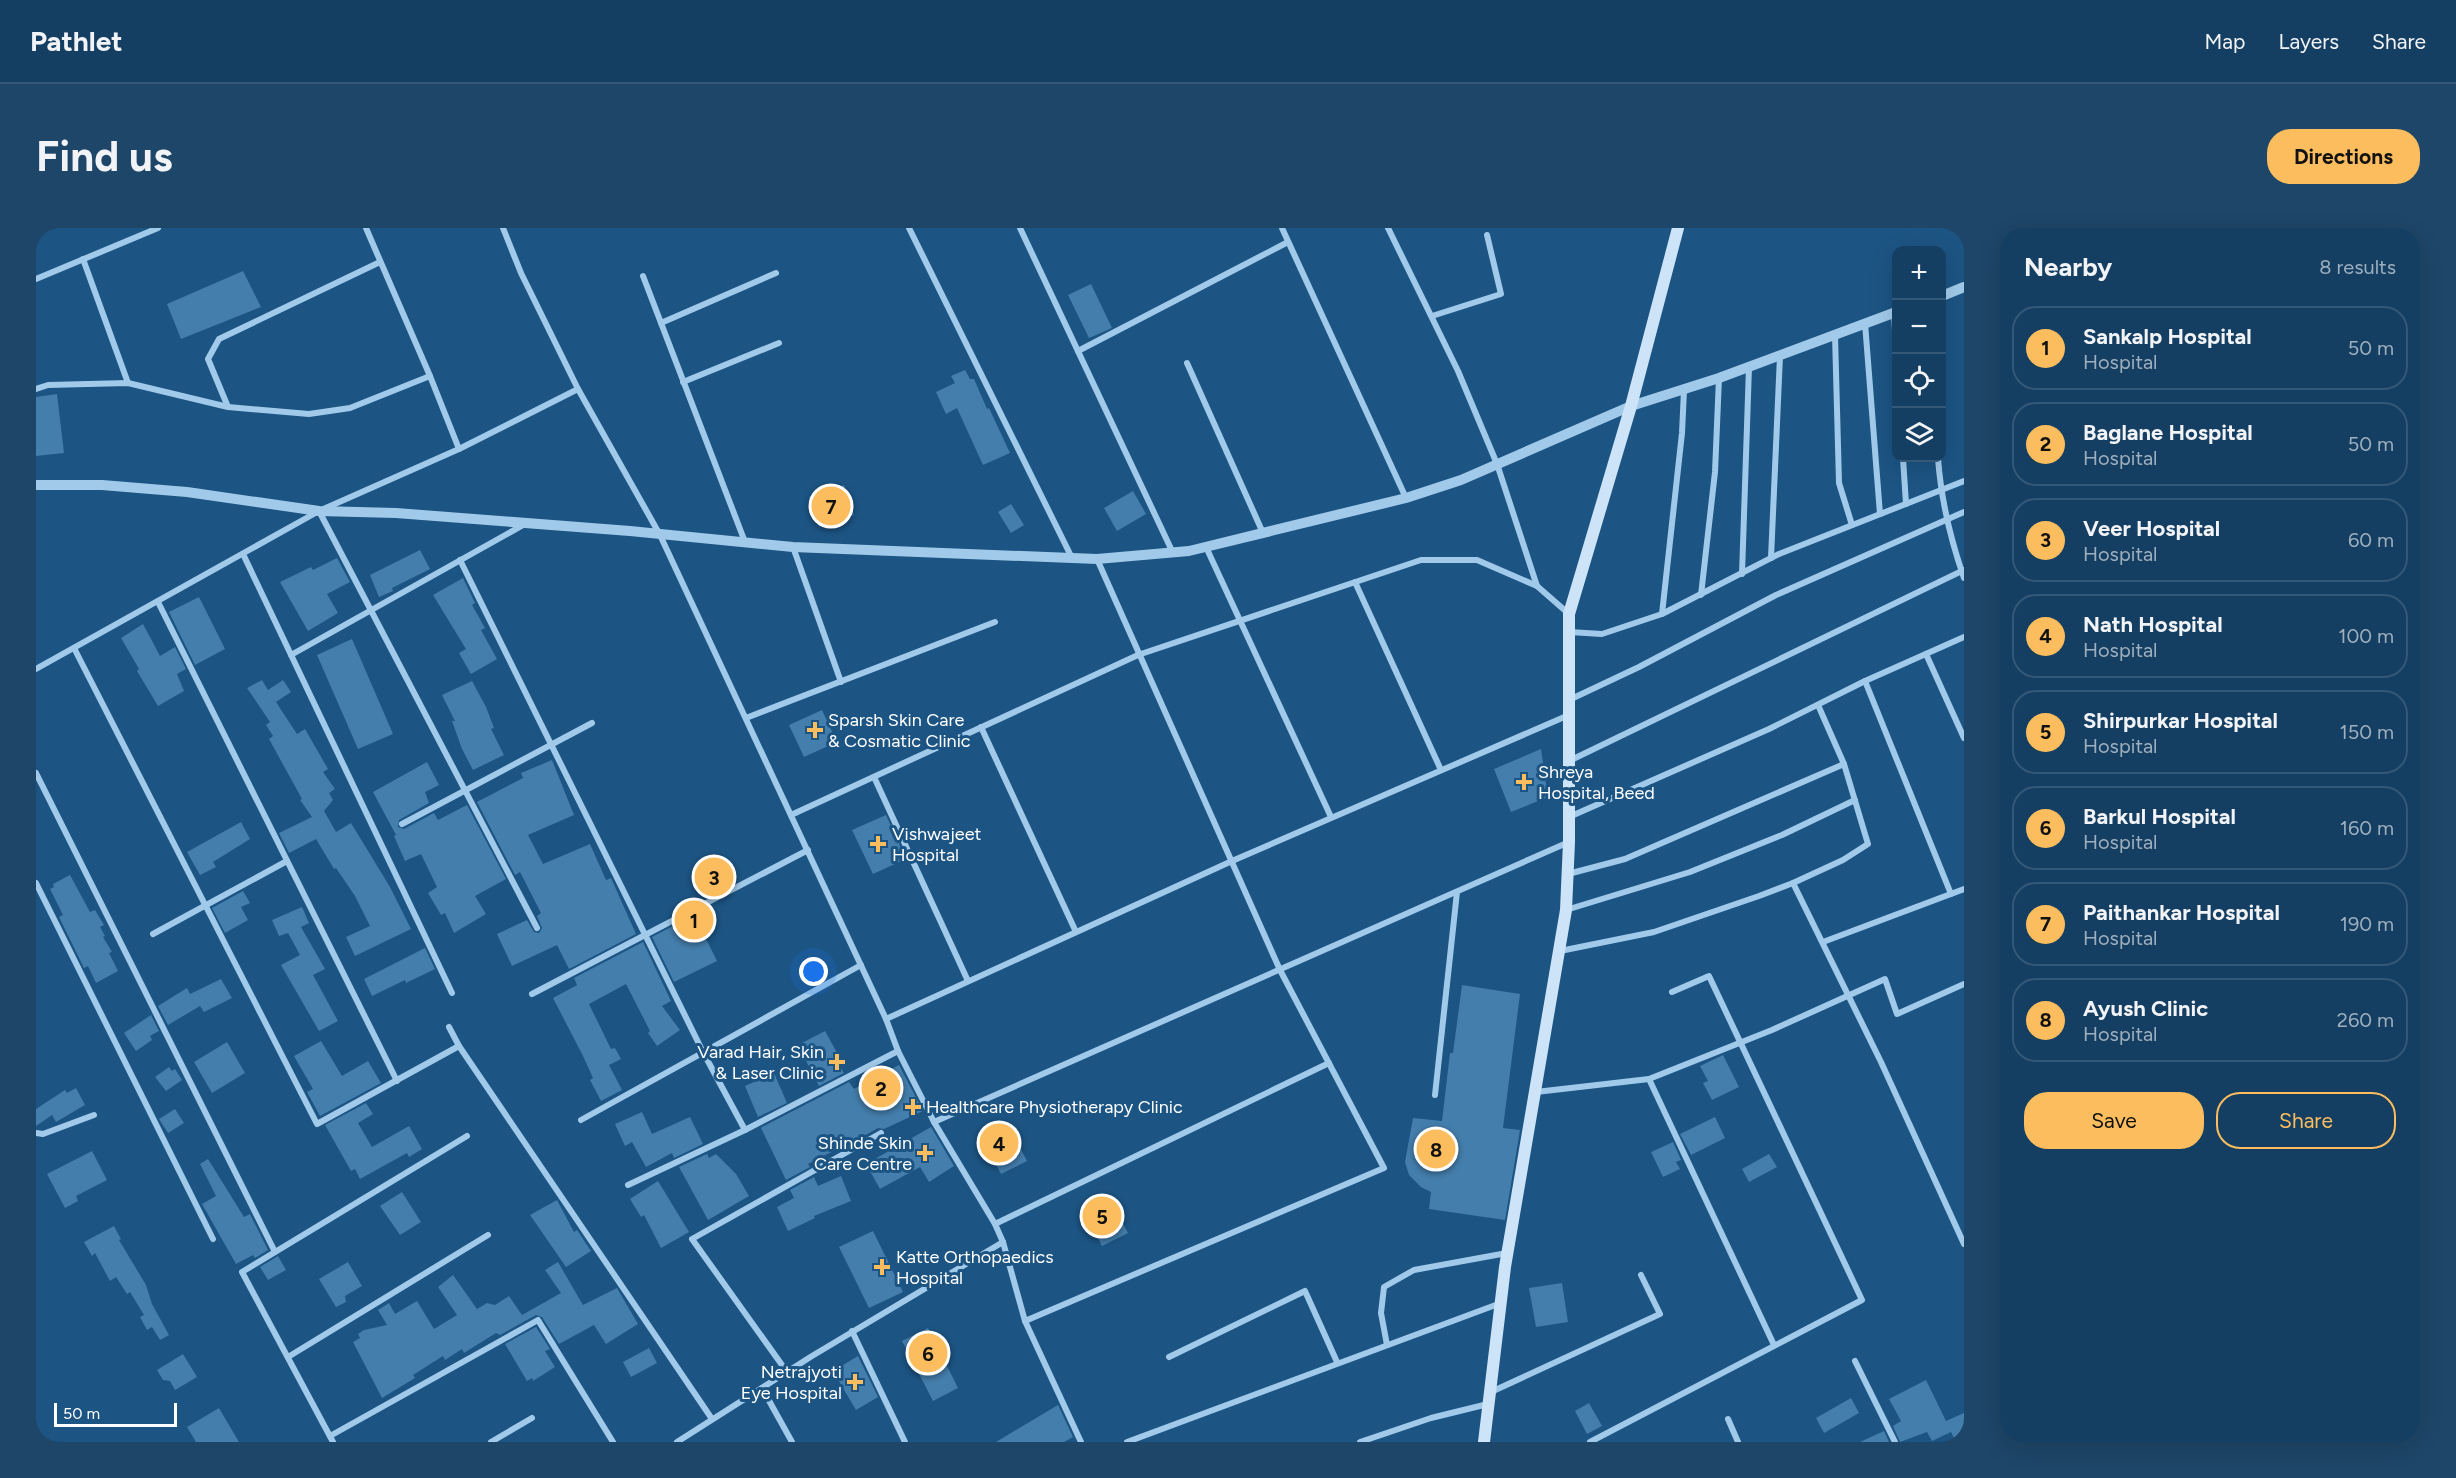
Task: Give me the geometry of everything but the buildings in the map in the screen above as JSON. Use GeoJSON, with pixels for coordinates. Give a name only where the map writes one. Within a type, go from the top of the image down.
{"type":"FeatureCollection","features":[{"type":"Feature","properties":{"kind":"main road"},"geometry":{"type":"LineString","coordinates":[[1484,1442],[1508,1252],[1566,910],[1569,842],[1569,614],[1631,406],[1678,228]]}},
{"type":"Feature","properties":{"kind":"street"},"geometry":{"type":"LineString","coordinates":[[36,279],[158,228]]}},
{"type":"Feature","properties":{"kind":"street"},"geometry":{"type":"LineString","coordinates":[[366,228],[459,449]]}},
{"type":"Feature","properties":{"kind":"street"},"geometry":{"type":"LineString","coordinates":[[503,228],[521,273],[578,389],[660,535],[886,1019],[898,1051],[934,1122],[1004,1242],[1025,1321],[1081,1442]]}},
{"type":"Feature","properties":{"kind":"street"},"geometry":{"type":"LineString","coordinates":[[909,228],[1072,558]]}},
{"type":"Feature","properties":{"kind":"street"},"geometry":{"type":"LineString","coordinates":[[1020,228],[1173,553]]}},
{"type":"Feature","properties":{"kind":"street"},"geometry":{"type":"LineString","coordinates":[[1282,228],[1406,498]]}},
{"type":"Feature","properties":{"kind":"street"},"geometry":{"type":"LineString","coordinates":[[1388,228],[1458,371],[1497,464],[1537,586]]}},
{"type":"Feature","properties":{"kind":"street"},"geometry":{"type":"LineString","coordinates":[[1432,316],[1501,294],[1487,235]]}},
{"type":"Feature","properties":{"kind":"street"},"geometry":{"type":"LineString","coordinates":[[1078,351],[1288,242]]}},
{"type":"Feature","properties":{"kind":"street"},"geometry":{"type":"LineString","coordinates":[[83,259],[128,382]]}},
{"type":"Feature","properties":{"kind":"street"},"geometry":{"type":"LineString","coordinates":[[228,407],[208,359],[219,339],[380,262]]}},
{"type":"Feature","properties":{"kind":"street"},"geometry":{"type":"LineString","coordinates":[[661,324],[776,273]]}},
{"type":"Feature","properties":{"kind":"street"},"geometry":{"type":"LineString","coordinates":[[643,276],[745,543]]}},
{"type":"Feature","properties":{"kind":"street"},"geometry":{"type":"LineString","coordinates":[[1946,294],[1964,287]]}},
{"type":"Feature","properties":{"kind":"street"},"geometry":{"type":"LineString","coordinates":[[36,485],[102,485],[187,492],[319,511],[396,513],[793,547],[1097,559],[1173,553],[1406,498],[1461,480],[1631,406],[1719,378],[1892,313]]}},
{"type":"Feature","properties":{"kind":"street"},"geometry":{"type":"LineString","coordinates":[[1865,323],[1881,514]]}},
{"type":"Feature","properties":{"kind":"street"},"geometry":{"type":"LineString","coordinates":[[1834,335],[1839,483],[1852,525]]}},
{"type":"Feature","properties":{"kind":"street"},"geometry":{"type":"LineString","coordinates":[[683,382],[779,343]]}},
{"type":"Feature","properties":{"kind":"street"},"geometry":{"type":"LineString","coordinates":[[1771,558],[1780,356]]}},
{"type":"Feature","properties":{"kind":"street"},"geometry":{"type":"LineString","coordinates":[[1187,363],[1263,533]]}},
{"type":"Feature","properties":{"kind":"street"},"geometry":{"type":"LineString","coordinates":[[1742,574],[1749,367]]}},
{"type":"Feature","properties":{"kind":"street"},"geometry":{"type":"LineString","coordinates":[[36,389],[48,385],[128,382],[228,407],[309,414],[350,408],[430,376]]}},
{"type":"Feature","properties":{"kind":"street"},"geometry":{"type":"LineString","coordinates":[[1701,595],[1715,472],[1719,378]]}},
{"type":"Feature","properties":{"kind":"street"},"geometry":{"type":"LineString","coordinates":[[36,669],[319,511],[459,449],[578,389]]}},
{"type":"Feature","properties":{"kind":"street"},"geometry":{"type":"LineString","coordinates":[[1662,614],[1684,390]]}},
{"type":"Feature","properties":{"kind":"street"},"geometry":{"type":"LineString","coordinates":[[1903,462],[1906,504]]}},
{"type":"Feature","properties":{"kind":"street"},"geometry":{"type":"LineString","coordinates":[[1569,761],[1963,573],[1946,520],[1940,490],[1938,462]]}},
{"type":"Feature","properties":{"kind":"street"},"geometry":{"type":"LineString","coordinates":[[1569,632],[1602,634],[1662,614],[1771,558],[1964,481]]}},
{"type":"Feature","properties":{"kind":"street"},"geometry":{"type":"LineString","coordinates":[[319,511],[537,928]]}},
{"type":"Feature","properties":{"kind":"street"},"geometry":{"type":"LineString","coordinates":[[1569,700],[1639,667],[1776,595],[1964,512]]}},
{"type":"Feature","properties":{"kind":"street"},"geometry":{"type":"LineString","coordinates":[[291,656],[525,524]]}},
{"type":"Feature","properties":{"kind":"street"},"geometry":{"type":"LineString","coordinates":[[793,547],[841,682]]}},
{"type":"Feature","properties":{"kind":"street"},"geometry":{"type":"LineString","coordinates":[[1206,547],[1331,817]]}},
{"type":"Feature","properties":{"kind":"street"},"geometry":{"type":"LineString","coordinates":[[243,554],[452,993]]}},
{"type":"Feature","properties":{"kind":"street"},"geometry":{"type":"LineString","coordinates":[[1025,1321],[1384,1168],[1280,970],[1097,559]]}},
{"type":"Feature","properties":{"kind":"street"},"geometry":{"type":"LineString","coordinates":[[460,560],[703,1052],[745,1130]]}},
{"type":"Feature","properties":{"kind":"street"},"geometry":{"type":"LineString","coordinates":[[791,815],[1138,655],[1421,560],[1477,560],[1537,586],[1569,614]]}},
{"type":"Feature","properties":{"kind":"street"},"geometry":{"type":"LineString","coordinates":[[1355,582],[1441,770]]}},
{"type":"Feature","properties":{"kind":"street"},"geometry":{"type":"LineString","coordinates":[[158,602],[397,1081]]}},
{"type":"Feature","properties":{"kind":"street"},"geometry":{"type":"LineString","coordinates":[[746,718],[995,622]]}},
{"type":"Feature","properties":{"kind":"street"},"geometry":{"type":"LineString","coordinates":[[1569,817],[1769,729],[1865,681],[1964,637]]}},
{"type":"Feature","properties":{"kind":"street"},"geometry":{"type":"LineString","coordinates":[[74,648],[317,1124],[459,1046]]}},
{"type":"Feature","properties":{"kind":"street"},"geometry":{"type":"LineString","coordinates":[[1926,654],[1964,738]]}},
{"type":"Feature","properties":{"kind":"street"},"geometry":{"type":"LineString","coordinates":[[1865,681],[1951,894]]}},
{"type":"Feature","properties":{"kind":"street"},"geometry":{"type":"LineString","coordinates":[[1560,951],[1654,932],[1793,883],[1843,860],[1868,844],[1844,764],[1818,705]]}},
{"type":"Feature","properties":{"kind":"street"},"geometry":{"type":"LineString","coordinates":[[886,1019],[1232,861],[1569,715]]}},
{"type":"Feature","properties":{"kind":"street"},"geometry":{"type":"LineString","coordinates":[[402,824],[592,723]]}},
{"type":"Feature","properties":{"kind":"street"},"geometry":{"type":"LineString","coordinates":[[981,727],[1076,932]]}},
{"type":"Feature","properties":{"kind":"street"},"geometry":{"type":"LineString","coordinates":[[1567,874],[1624,859],[1844,764]]}},
{"type":"Feature","properties":{"kind":"street"},"geometry":{"type":"LineString","coordinates":[[36,773],[275,1252]]}},
{"type":"Feature","properties":{"kind":"street"},"geometry":{"type":"LineString","coordinates":[[873,777],[968,981]]}},
{"type":"Feature","properties":{"kind":"street"},"geometry":{"type":"LineString","coordinates":[[1566,910],[1690,872],[1782,835],[1856,800]]}},
{"type":"Feature","properties":{"kind":"street"},"geometry":{"type":"LineString","coordinates":[[934,1122],[1569,842]]}},
{"type":"Feature","properties":{"kind":"street"},"geometry":{"type":"LineString","coordinates":[[532,994],[808,850]]}},
{"type":"Feature","properties":{"kind":"street"},"geometry":{"type":"LineString","coordinates":[[153,934],[287,861]]}},
{"type":"Feature","properties":{"kind":"street"},"geometry":{"type":"LineString","coordinates":[[36,883],[213,1239]]}},
{"type":"Feature","properties":{"kind":"street"},"geometry":{"type":"LineString","coordinates":[[1793,883],[1881,1062],[1964,1244]]}},
{"type":"Feature","properties":{"kind":"street"},"geometry":{"type":"LineString","coordinates":[[1823,942],[1964,889]]}},
{"type":"Feature","properties":{"kind":"street"},"geometry":{"type":"LineString","coordinates":[[1435,1095],[1456,892]]}},
{"type":"Feature","properties":{"kind":"street"},"geometry":{"type":"LineString","coordinates":[[581,1120],[861,965]]}},
{"type":"Feature","properties":{"kind":"street"},"geometry":{"type":"LineString","coordinates":[[1590,1442],[1862,1300],[1709,976],[1672,992]]}},
{"type":"Feature","properties":{"kind":"street"},"geometry":{"type":"LineString","coordinates":[[1536,1092],[1649,1079],[1740,1043],[1885,979],[1896,1014],[1964,984]]}},
{"type":"Feature","properties":{"kind":"street"},"geometry":{"type":"LineString","coordinates":[[448,1027],[712,1419]]}},
{"type":"Feature","properties":{"kind":"street"},"geometry":{"type":"LineString","coordinates":[[628,1185],[745,1130],[898,1051]]}},
{"type":"Feature","properties":{"kind":"street"},"geometry":{"type":"LineString","coordinates":[[995,1224],[1329,1063]]}},
{"type":"Feature","properties":{"kind":"street"},"geometry":{"type":"LineString","coordinates":[[1649,1079],[1774,1345]]}},
{"type":"Feature","properties":{"kind":"street"},"geometry":{"type":"LineString","coordinates":[[36,1132],[43,1134],[94,1115]]}},
{"type":"Feature","properties":{"kind":"street"},"geometry":{"type":"LineString","coordinates":[[787,1372],[692,1239],[881,1134]]}},
{"type":"Feature","properties":{"kind":"street"},"geometry":{"type":"LineString","coordinates":[[467,1136],[242,1272],[332,1439],[538,1320],[613,1442]]}},
{"type":"Feature","properties":{"kind":"street"},"geometry":{"type":"LineString","coordinates":[[288,1357],[488,1235]]}},
{"type":"Feature","properties":{"kind":"street"},"geometry":{"type":"LineString","coordinates":[[677,1442],[852,1331],[1004,1242]]}},
{"type":"Feature","properties":{"kind":"street"},"geometry":{"type":"LineString","coordinates":[[1387,1345],[1381,1312],[1384,1287],[1414,1270],[1508,1252]]}},
{"type":"Feature","properties":{"kind":"street"},"geometry":{"type":"LineString","coordinates":[[1360,1442],[1490,1398],[1660,1314],[1641,1275]]}},
{"type":"Feature","properties":{"kind":"street"},"geometry":{"type":"LineString","coordinates":[[1169,1357],[1305,1291],[1337,1362]]}},
{"type":"Feature","properties":{"kind":"street"},"geometry":{"type":"LineString","coordinates":[[1127,1442],[1337,1362],[1501,1303]]}},
{"type":"Feature","properties":{"kind":"street"},"geometry":{"type":"LineString","coordinates":[[852,1331],[904,1442]]}},
{"type":"Feature","properties":{"kind":"street"},"geometry":{"type":"LineString","coordinates":[[1856,1361],[1896,1442]]}},
{"type":"Feature","properties":{"kind":"street"},"geometry":{"type":"LineString","coordinates":[[762,1388],[792,1442]]}},
{"type":"Feature","properties":{"kind":"street"},"geometry":{"type":"LineString","coordinates":[[491,1442],[532,1418]]}},
{"type":"Feature","properties":{"kind":"street"},"geometry":{"type":"LineString","coordinates":[[1728,1419],[1738,1442]]}},
{"type":"Feature","properties":{"kind":"place","name":"Paithankar Hospital"},"geometry":{"type":"Point","coordinates":[831,506]}},
{"type":"Feature","properties":{"kind":"place","name":"Sparsh Skin Care & Cosmatic Clinic"},"geometry":{"type":"Point","coordinates":[815,730]}},
{"type":"Feature","properties":{"kind":"place","name":"Shreya Hospital, Beed"},"geometry":{"type":"Point","coordinates":[1524,782]}},
{"type":"Feature","properties":{"kind":"place","name":"Vishwajeet Hospital"},"geometry":{"type":"Point","coordinates":[878,844]}},
{"type":"Feature","properties":{"kind":"place","name":"Veer Hospital"},"geometry":{"type":"Point","coordinates":[714,877]}},
{"type":"Feature","properties":{"kind":"place","name":"Sankalp Hospital"},"geometry":{"type":"Point","coordinates":[694,920]}},
{"type":"Feature","properties":{"kind":"place","name":"Varad Hair, Skin & Laser Clinic"},"geometry":{"type":"Point","coordinates":[837,1062]}},
{"type":"Feature","properties":{"kind":"place","name":"Baglane Hospital"},"geometry":{"type":"Point","coordinates":[881,1088]}},
{"type":"Feature","properties":{"kind":"place","name":"Healthcare Physiotherapy Clinic"},"geometry":{"type":"Point","coordinates":[913,1107]}},
{"type":"Feature","properties":{"kind":"place","name":"Nath Hospital"},"geometry":{"type":"Point","coordinates":[999,1143]}},
{"type":"Feature","properties":{"kind":"place","name":"Ayush Clinic"},"geometry":{"type":"Point","coordinates":[1436,1149]}},
{"type":"Feature","properties":{"kind":"place","name":"Shinde Skin Care Centre"},"geometry":{"type":"Point","coordinates":[925,1153]}},
{"type":"Feature","properties":{"kind":"place","name":"Shirpurkar Hospital"},"geometry":{"type":"Point","coordinates":[1102,1216]}},
{"type":"Feature","properties":{"kind":"place","name":"Katte Orthopaedics Hospital"},"geometry":{"type":"Point","coordinates":[882,1267]}},
{"type":"Feature","properties":{"kind":"place","name":"Barkul Hospital"},"geometry":{"type":"Point","coordinates":[928,1353]}},
{"type":"Feature","properties":{"kind":"place","name":"Netrajyoti Eye Hospital"},"geometry":{"type":"Point","coordinates":[855,1382]}}]}
